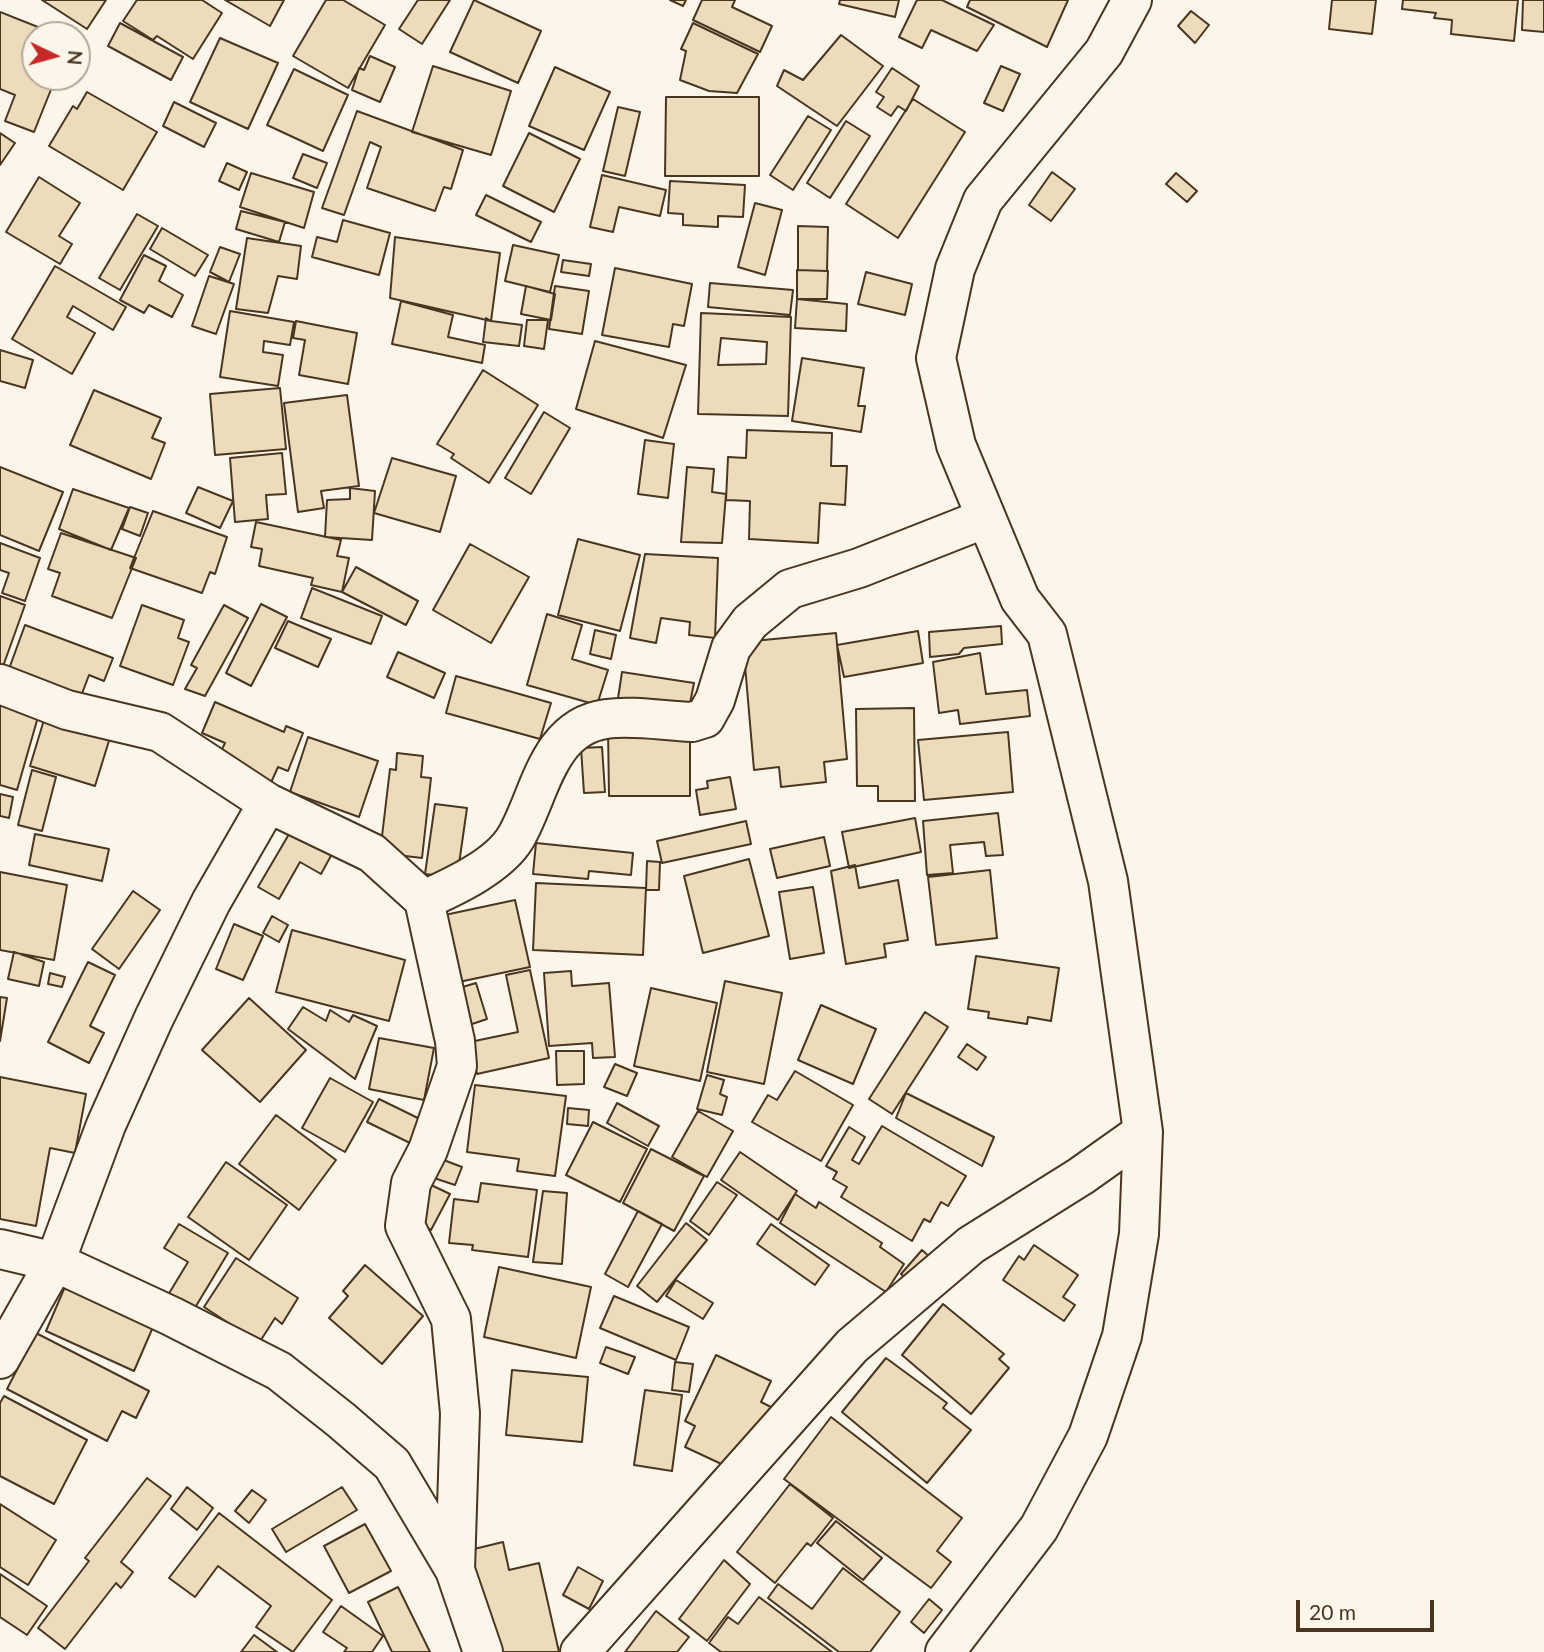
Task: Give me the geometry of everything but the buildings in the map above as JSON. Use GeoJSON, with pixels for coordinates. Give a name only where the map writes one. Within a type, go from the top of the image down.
{"type":"FeatureCollection","features":[{"type":"Feature","properties":{"kind":"street"},"geometry":{"type":"LineString","coordinates":[[945,1652],[1039,1528],[1087,1436],[1122,1336],[1139,1234],[1143,1132],[1108,881],[1047,634],[1020,599],[956,445],[936,358],[955,269],[984,200],[1104,52],[1132,0]]}},
{"type":"Feature","properties":{"kind":"street"},"geometry":{"type":"LineString","coordinates":[[424,900],[471,878],[515,839],[541,776],[567,738],[581,727],[606,719],[692,722],[705,718],[715,700],[731,648],[750,622],[790,589],[859,568],[986,518]]}},
{"type":"Feature","properties":{"kind":"street"},"geometry":{"type":"LineString","coordinates":[[0,684],[67,710],[160,732],[268,803],[372,853],[424,900],[456,1041],[457,1066],[428,1150],[411,1183],[405,1226],[451,1319],[460,1413],[455,1570]]}},
{"type":"Feature","properties":{"kind":"street"},"geometry":{"type":"LineString","coordinates":[[0,1359],[55,1262],[106,1125],[153,1018],[211,902],[268,803]]}},
{"type":"Feature","properties":{"kind":"street"},"geometry":{"type":"LineString","coordinates":[[580,1652],[852,1346],[971,1245],[1143,1132]]}},
{"type":"Feature","properties":{"kind":"street"},"geometry":{"type":"LineString","coordinates":[[0,1249],[55,1262],[279,1371],[392,1464],[455,1570],[483,1652]]}}]}
